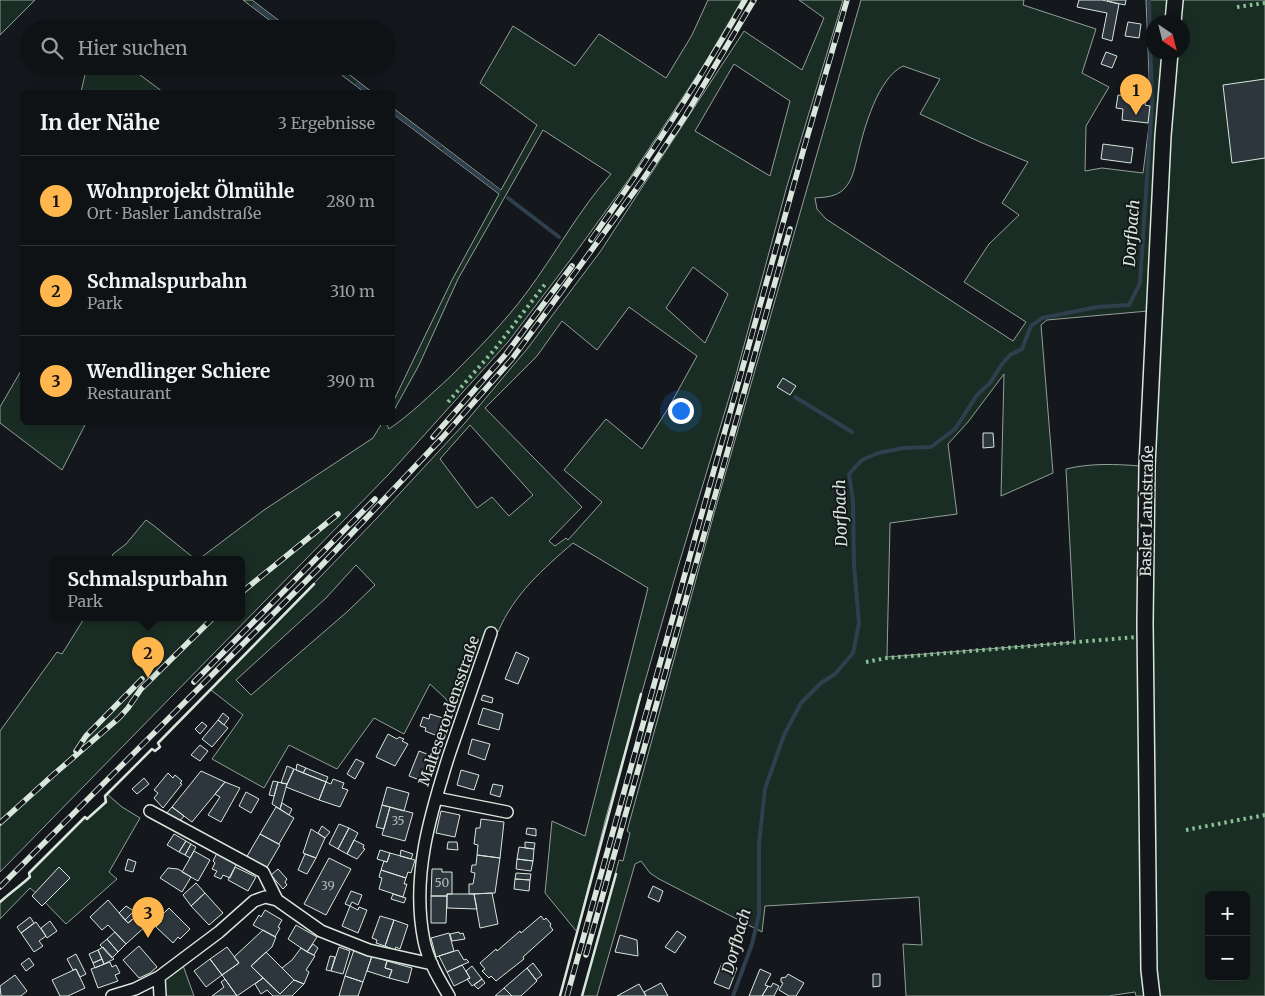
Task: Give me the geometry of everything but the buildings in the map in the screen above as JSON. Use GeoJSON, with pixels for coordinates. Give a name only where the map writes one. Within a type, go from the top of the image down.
{"type":"FeatureCollection","features":[{"type":"Feature","properties":{"kind":"street"},"geometry":{"type":"LineString","coordinates":[[1174,15],[1175,0]]}},
{"type":"Feature","properties":{"kind":"street","name":"Basler Landstraße"},"geometry":{"type":"LineString","coordinates":[[1152,996],[1149,970],[1145,623],[1147,466],[1163,136],[1169,60]]}},
{"type":"Feature","properties":{"kind":"street","name":"Malteserordensstraße"},"geometry":{"type":"LineString","coordinates":[[449,996],[432,964],[424,943],[419,896],[422,855],[436,798],[492,633]]}},
{"type":"Feature","properties":{"kind":"street","name":"Malteserordensstraße"},"geometry":{"type":"LineString","coordinates":[[436,798],[507,812]]}},
{"type":"Feature","properties":{"kind":"street"},"geometry":{"type":"LineString","coordinates":[[150,812],[263,872],[276,900]]}},
{"type":"Feature","properties":{"kind":"street"},"geometry":{"type":"LineString","coordinates":[[112,996],[135,989],[159,977],[219,932],[254,901],[265,897],[276,900],[321,931],[369,950],[432,964]]}},
{"type":"Feature","properties":{"kind":"street","name":"Basler Landstraße"},"geometry":{"type":"LineString","coordinates":[[1142,996],[1149,970]]}},
{"type":"Feature","properties":{"kind":"street"},"geometry":{"type":"LineString","coordinates":[[159,977],[160,996]]}},
{"type":"Feature","properties":{"kind":"green space"},"geometry":{"type":"Polygon","coordinates":[[[0,0],[35,0],[0,35],[0,0]]]}},
{"type":"Feature","properties":{"kind":"green space"},"geometry":{"type":"Polygon","coordinates":[[[243,0],[252,0],[278,20],[269,20],[243,0]]]}},
{"type":"Feature","properties":{"kind":"green space"},"geometry":{"type":"Polygon","coordinates":[[[708,0],[742,0],[702,68],[629,179],[508,342],[390,473],[0,872],[0,731],[57,652],[62,654],[83,621],[245,621],[245,556],[203,556],[264,510],[373,438],[381,425],[387,425],[389,429],[395,425],[450,377],[490,336],[518,303],[538,277],[588,202],[611,174],[543,130],[458,279],[419,365],[395,408],[395,398],[452,280],[499,194],[395,116],[395,110],[501,190],[537,125],[480,83],[513,26],[575,66],[599,34],[666,78],[692,35],[708,0]]]}},
{"type":"Feature","properties":{"kind":"green space"},"geometry":{"type":"Polygon","coordinates":[[[799,0],[843,0],[787,186],[736,375],[606,817],[577,932],[545,893],[552,821],[585,836],[648,588],[573,543],[530,583],[512,606],[498,632],[491,629],[459,717],[446,699],[430,684],[404,734],[374,718],[337,769],[289,745],[264,788],[212,759],[243,715],[211,690],[377,518],[464,424],[527,349],[600,252],[744,31],[802,70],[824,18],[799,0]],[[734,64],[695,131],[770,176],[790,101],[734,64]],[[693,267],[666,308],[705,343],[728,294],[693,267]],[[629,307],[597,350],[562,321],[537,356],[485,408],[582,507],[549,541],[555,546],[566,538],[568,540],[602,502],[564,470],[606,419],[642,449],[669,407],[697,356],[629,307]],[[470,425],[440,459],[477,508],[492,497],[509,516],[533,495],[470,425]],[[356,565],[326,598],[236,680],[251,695],[348,611],[375,585],[356,565]]]}},
{"type":"Feature","properties":{"kind":"green space"},"geometry":{"type":"Polygon","coordinates":[[[861,0],[1024,0],[1023,5],[1096,29],[1082,73],[1109,87],[1086,126],[1085,171],[1102,168],[1143,173],[1152,102],[1150,100],[1148,60],[1190,60],[1190,15],[1147,15],[1146,0],[1265,0],[1265,996],[1136,996],[1135,992],[1108,996],[906,996],[903,944],[922,945],[919,897],[765,906],[762,932],[659,879],[650,873],[641,861],[635,864],[597,996],[582,996],[619,860],[623,861],[630,833],[627,831],[715,510],[861,0]],[[903,66],[886,81],[873,105],[850,181],[838,194],[815,198],[817,209],[826,219],[1013,341],[1026,322],[964,282],[989,244],[1019,215],[1002,203],[1028,162],[920,114],[940,79],[903,66]],[[1148,311],[1047,320],[1041,325],[1053,473],[1001,496],[1004,374],[968,422],[948,444],[957,514],[890,523],[887,657],[1075,642],[1066,469],[1103,464],[1140,466],[1148,311]]]}},
{"type":"Feature","properties":{"kind":"green space"},"geometry":{"type":"Polygon","coordinates":[[[85,75],[140,75],[160,90],[81,90],[85,75]]]}},
{"type":"Feature","properties":{"kind":"green space"},"geometry":{"type":"Polygon","coordinates":[[[342,75],[350,75],[369,90],[361,90],[342,75]]]}},
{"type":"Feature","properties":{"kind":"green space"},"geometry":{"type":"Polygon","coordinates":[[[20,372],[20,425],[85,425],[62,470],[0,423],[0,407],[20,372]]]}},
{"type":"Feature","properties":{"kind":"green space"},"geometry":{"type":"Polygon","coordinates":[[[146,520],[191,556],[112,556],[126,544],[146,520]]]}},
{"type":"Feature","properties":{"kind":"green space"},"geometry":{"type":"Polygon","coordinates":[[[107,794],[122,807],[140,818],[109,872],[117,879],[66,924],[30,888],[0,919],[0,902],[29,877],[29,873],[85,817],[88,818],[105,802],[107,794]]]}},
{"type":"Feature","properties":{"kind":"green space"},"geometry":{"type":"Polygon","coordinates":[[[181,960],[194,996],[160,996],[159,977],[181,960]]]}},
{"type":"Feature","properties":{"kind":"waterway","name":"Dorfbach"},"geometry":{"type":"LineString","coordinates":[[733,996],[752,944],[759,914],[759,843],[765,789],[784,735],[801,703],[821,683],[835,674],[853,653],[859,623],[854,566],[853,500],[849,474],[862,460],[878,453],[904,448],[931,447],[955,429],[977,395],[990,383],[1002,364],[1010,355],[1022,349],[1031,326],[1042,318],[1097,307],[1129,305],[1140,283],[1152,102],[1149,0]]}},
{"type":"Feature","properties":{"kind":"waterway"},"geometry":{"type":"LineString","coordinates":[[254,5],[273,20]]}},
{"type":"Feature","properties":{"kind":"waterway"},"geometry":{"type":"LineString","coordinates":[[357,84],[365,90]]}},
{"type":"Feature","properties":{"kind":"waterway"},"geometry":{"type":"LineString","coordinates":[[395,113],[440,146]]}},
{"type":"Feature","properties":{"kind":"waterway"},"geometry":{"type":"LineString","coordinates":[[444,150],[499,191]]}},
{"type":"Feature","properties":{"kind":"waterway"},"geometry":{"type":"LineString","coordinates":[[508,198],[559,237]]}},
{"type":"Feature","properties":{"kind":"waterway"},"geometry":{"type":"LineString","coordinates":[[795,397],[852,432]]}},
{"type":"Feature","properties":{"kind":"railway"},"geometry":{"type":"LineString","coordinates":[[591,240],[671,122],[745,0]]}},
{"type":"Feature","properties":{"kind":"railway"},"geometry":{"type":"LineString","coordinates":[[0,887],[320,567],[442,438],[512,359],[642,181],[686,115],[754,0]]}},
{"type":"Feature","properties":{"kind":"railway"},"geometry":{"type":"LineString","coordinates":[[567,996],[847,0]]}},
{"type":"Feature","properties":{"kind":"railway"},"geometry":{"type":"LineString","coordinates":[[586,955],[790,229]]}},
{"type":"Feature","properties":{"kind":"railway"},"geometry":{"type":"LineString","coordinates":[[433,437],[506,354],[572,266]]}},
{"type":"Feature","properties":{"kind":"railway"},"geometry":{"type":"LineString","coordinates":[[194,682],[375,499]]}},
{"type":"Feature","properties":{"kind":"railway"},"geometry":{"type":"LineString","coordinates":[[245,590],[338,514]]}},
{"type":"Feature","properties":{"kind":"railway"},"geometry":{"type":"LineString","coordinates":[[0,823],[119,718],[141,689],[210,621]]}},
{"type":"Feature","properties":{"kind":"railway"},"geometry":{"type":"LineString","coordinates":[[76,751],[86,736],[142,679]]}},
{"type":"Feature","properties":{"kind":"hedge"},"geometry":{"type":"LineString","coordinates":[[1237,7],[1265,3]]}},
{"type":"Feature","properties":{"kind":"hedge"},"geometry":{"type":"LineString","coordinates":[[448,402],[495,349],[546,283]]}},
{"type":"Feature","properties":{"kind":"hedge"},"geometry":{"type":"LineString","coordinates":[[866,662],[887,658],[1137,637]]}},
{"type":"Feature","properties":{"kind":"hedge"},"geometry":{"type":"LineString","coordinates":[[1186,830],[1265,815]]}},
{"type":"Feature","properties":{"kind":"wall"},"geometry":{"type":"LineString","coordinates":[[0,902],[30,877],[29,873],[85,817],[87,819],[106,802],[105,796],[152,749],[155,751],[160,747],[158,743],[314,584]]}},
{"type":"Feature","properties":{"kind":"wall"},"geometry":{"type":"LineString","coordinates":[[560,996],[641,694]]}},
{"type":"Feature","properties":{"kind":"wall"},"geometry":{"type":"LineString","coordinates":[[582,996],[616,874]]}},
{"type":"Feature","properties":{"kind":"place","name":"Wohnprojekt Ölmühle"},"geometry":{"type":"Point","coordinates":[1136,115]}},
{"type":"Feature","properties":{"kind":"place","name":"Schmalspurbahn"},"geometry":{"type":"Point","coordinates":[148,678]}},
{"type":"Feature","properties":{"kind":"place","name":"Wendlinger Schiere"},"geometry":{"type":"Point","coordinates":[148,938]}}]}
